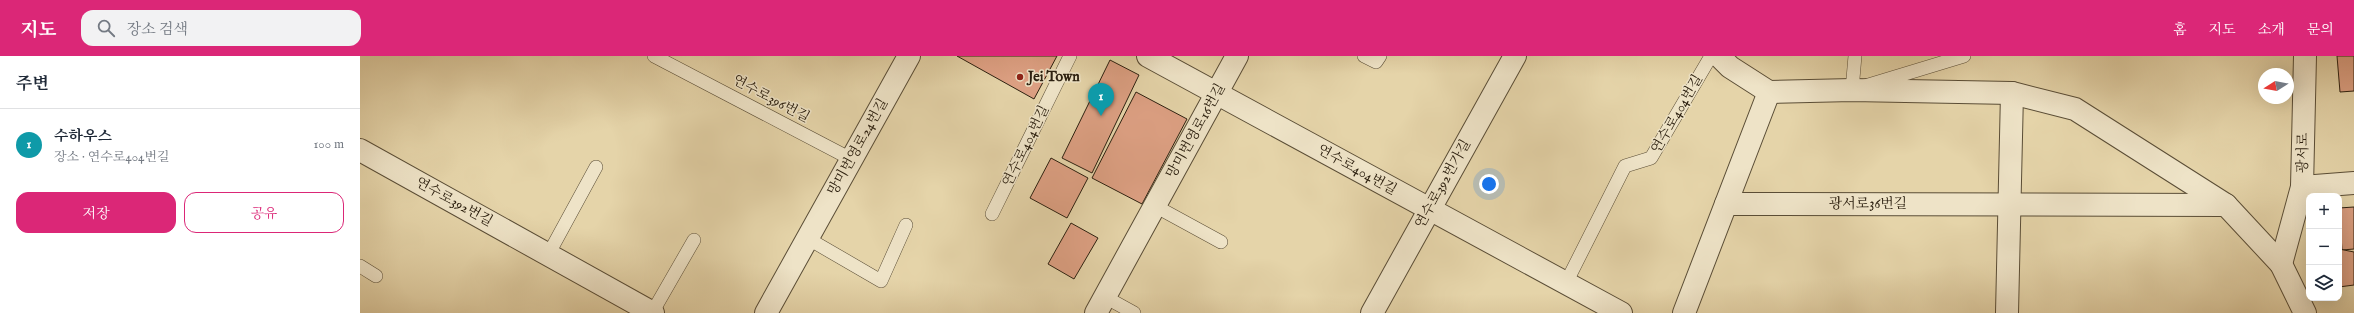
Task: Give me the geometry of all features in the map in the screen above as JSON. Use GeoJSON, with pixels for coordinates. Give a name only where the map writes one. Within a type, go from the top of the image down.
{"type":"FeatureCollection","features":[{"type":"Feature","properties":{"kind":"street","name":"망미번영로24번길"},"geometry":{"type":"LineString","coordinates":[[766,313],[909,56]]}},
{"type":"Feature","properties":{"kind":"street","name":"연수로404번길"},"geometry":{"type":"LineString","coordinates":[[1148,56],[1566,283],[1612,311]]}},
{"type":"Feature","properties":{"kind":"street","name":"망미번영로16번길"},"geometry":{"type":"LineString","coordinates":[[1100,305],[1238,56]]}},
{"type":"Feature","properties":{"kind":"street","name":"연수로392번가길"},"geometry":{"type":"LineString","coordinates":[[1372,313],[1515,56]]}},
{"type":"Feature","properties":{"kind":"street","name":"광서로"},"geometry":{"type":"LineString","coordinates":[[2281,264],[2302,187],[2304,56]]}},
{"type":"Feature","properties":{"kind":"street"},"geometry":{"type":"LineString","coordinates":[[1729,60],[1769,92],[1852,90],[2012,94],[2075,109],[2226,205],[2281,264],[2305,313]]}},
{"type":"Feature","properties":{"kind":"street"},"geometry":{"type":"LineString","coordinates":[[1684,313],[1769,92]]}},
{"type":"Feature","properties":{"kind":"street"},"geometry":{"type":"LineString","coordinates":[[2007,313],[2012,94]]}},
{"type":"Feature","properties":{"kind":"street","name":"연수로392번길"},"geometry":{"type":"LineString","coordinates":[[360,150],[653,313]]}},
{"type":"Feature","properties":{"kind":"street"},"geometry":{"type":"LineString","coordinates":[[2302,187],[2354,183]]}},
{"type":"Feature","properties":{"kind":"street","name":"광서로36번길"},"geometry":{"type":"LineString","coordinates":[[1726,204],[2226,205]]}},
{"type":"Feature","properties":{"kind":"lane","name":"연수로396번길"},"geometry":{"type":"LineString","coordinates":[[654,56],[851,159]]}},
{"type":"Feature","properties":{"kind":"lane","name":"연수로404번길"},"geometry":{"type":"LineString","coordinates":[[992,214],[1070,56]]}},
{"type":"Feature","properties":{"kind":"lane"},"geometry":{"type":"LineString","coordinates":[[1364,56],[1378,59]]}},
{"type":"Feature","properties":{"kind":"lane","name":"연수로404번길"},"geometry":{"type":"LineString","coordinates":[[1566,283],[1625,166],[1651,158],[1711,56]]}},
{"type":"Feature","properties":{"kind":"lane"},"geometry":{"type":"LineString","coordinates":[[1854,56],[1852,90],[1964,56]]}},
{"type":"Feature","properties":{"kind":"lane"},"geometry":{"type":"LineString","coordinates":[[548,255],[596,167]]}},
{"type":"Feature","properties":{"kind":"lane"},"geometry":{"type":"LineString","coordinates":[[1155,206],[1221,242]]}},
{"type":"Feature","properties":{"kind":"lane"},"geometry":{"type":"LineString","coordinates":[[807,238],[881,281],[906,225]]}},
{"type":"Feature","properties":{"kind":"lane","name":"연수로392번길"},"geometry":{"type":"LineString","coordinates":[[653,313],[694,240]]}},
{"type":"Feature","properties":{"kind":"lane"},"geometry":{"type":"LineString","coordinates":[[360,266],[376,276]]}},
{"type":"Feature","properties":{"kind":"lane","name":"망미번영로16번길"},"geometry":{"type":"LineString","coordinates":[[1100,305],[1134,313]]}},
{"type":"Feature","properties":{"kind":"building","name":"Jei Town"},"geometry":{"type":"Polygon","coordinates":[[[957,56],[1057,56],[1034,99],[957,56]]]}},
{"type":"Feature","properties":{"kind":"building"},"geometry":{"type":"Polygon","coordinates":[[[2337,56],[2354,56],[2354,91],[2340,92],[2337,56]]]}},
{"type":"Feature","properties":{"kind":"building"},"geometry":{"type":"Polygon","coordinates":[[[1110,60],[1139,75],[1092,173],[1062,158],[1110,60]]]}},
{"type":"Feature","properties":{"kind":"building"},"geometry":{"type":"Polygon","coordinates":[[[1136,92],[1187,119],[1142,204],[1092,178],[1136,92]]]}},
{"type":"Feature","properties":{"kind":"building"},"geometry":{"type":"Polygon","coordinates":[[[1051,158],[1088,178],[1067,218],[1030,198],[1051,158]]]}},
{"type":"Feature","properties":{"kind":"building"},"geometry":{"type":"Polygon","coordinates":[[[2354,207],[2354,249],[2342,250],[2342,208],[2354,207]]]}},
{"type":"Feature","properties":{"kind":"building"},"geometry":{"type":"Polygon","coordinates":[[[1071,223],[1098,238],[1074,279],[1048,264],[1071,223]]]}},
{"type":"Feature","properties":{"kind":"building"},"geometry":{"type":"Polygon","coordinates":[[[2342,250],[2354,252],[2354,285],[2342,287],[2342,250]]]}},
{"type":"Feature","properties":{"kind":"place","name":"Jei Town"},"geometry":{"type":"Point","coordinates":[1020,77]}},
{"type":"Feature","properties":{"kind":"place","name":"수하우스"},"geometry":{"type":"Point","coordinates":[1101,116]}}]}
